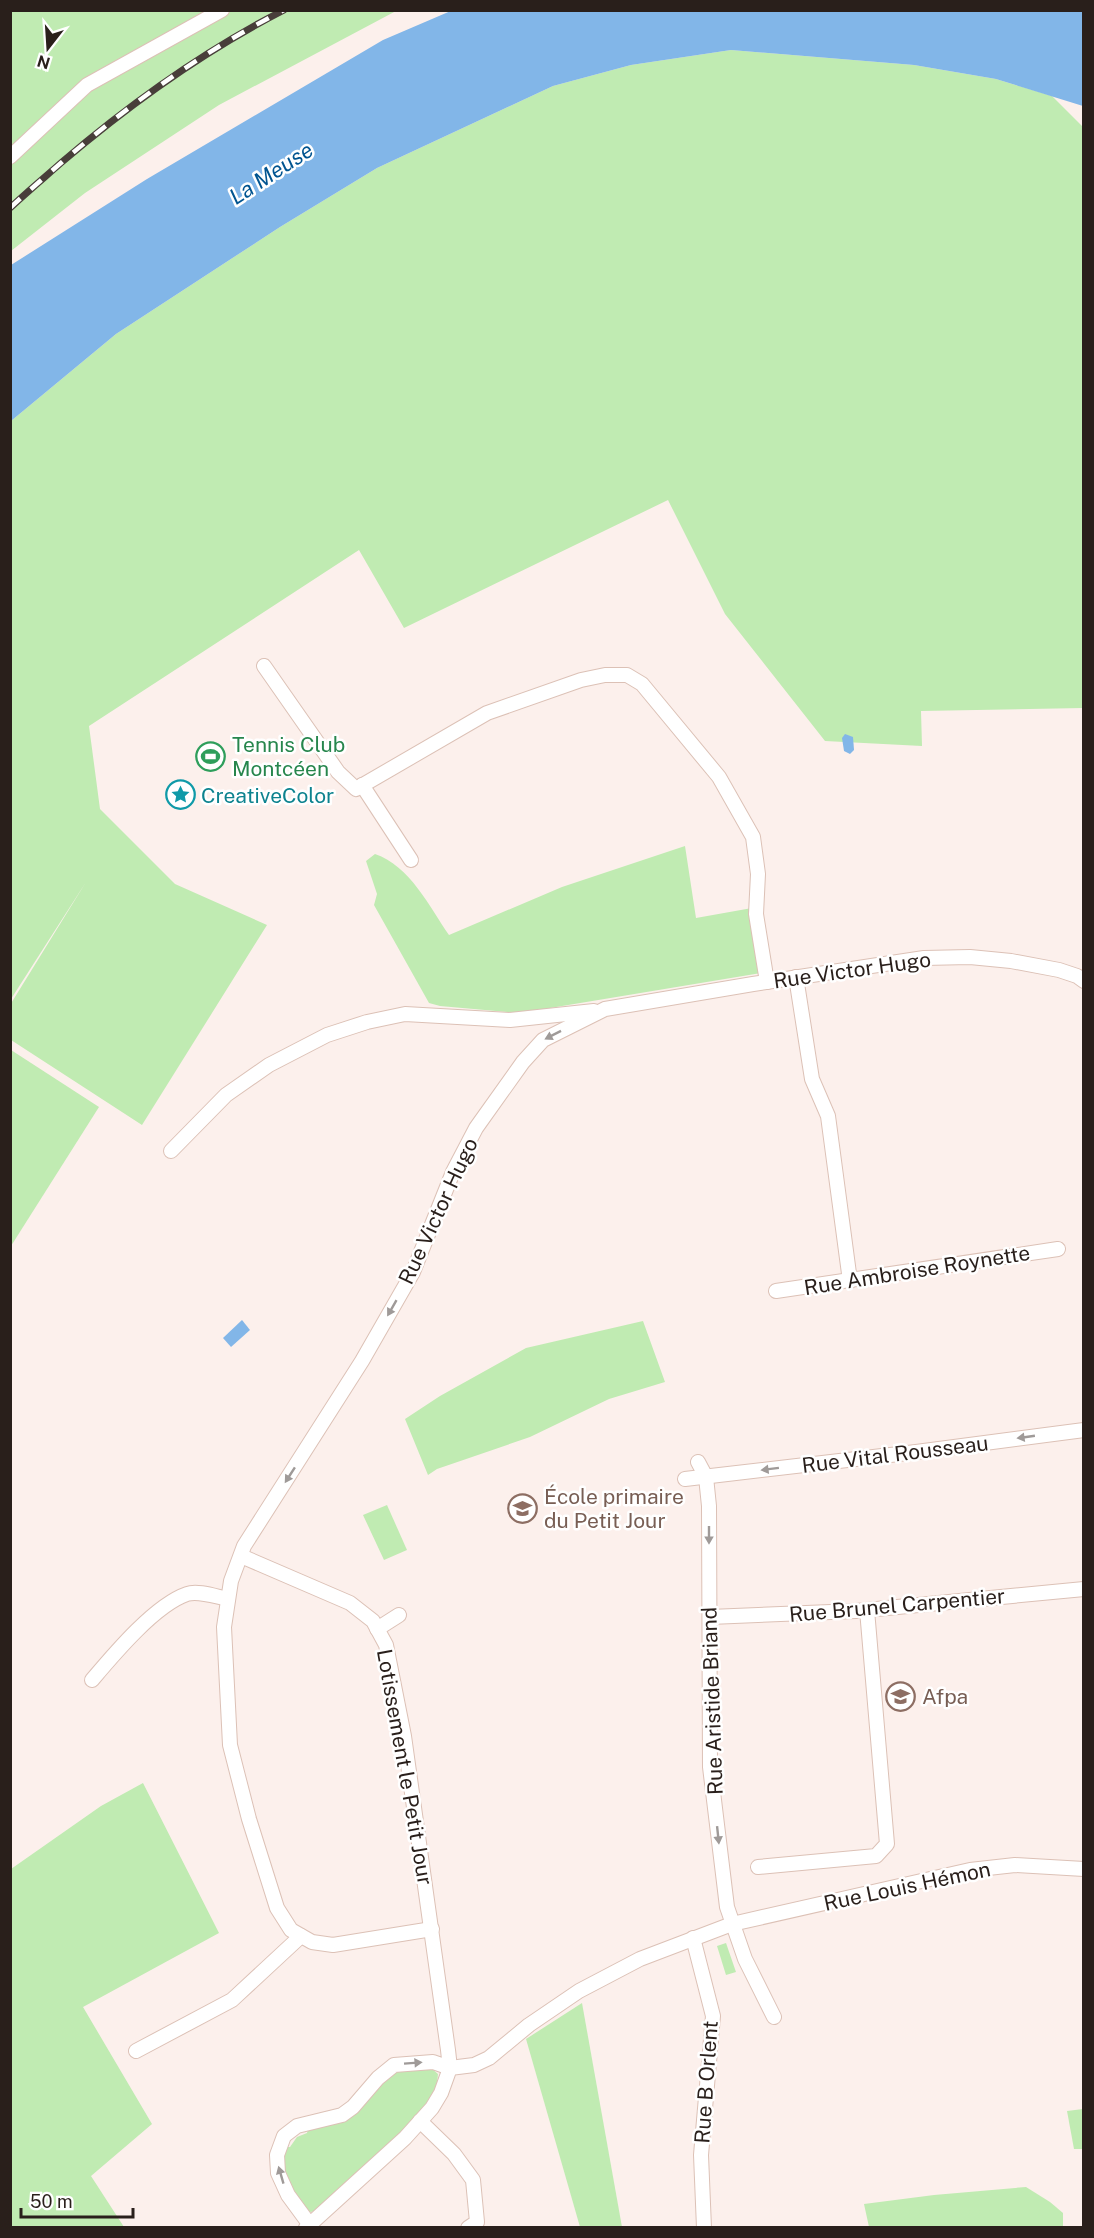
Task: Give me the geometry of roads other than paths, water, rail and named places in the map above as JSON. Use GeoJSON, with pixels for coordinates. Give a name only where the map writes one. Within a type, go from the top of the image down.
{"type":"FeatureCollection","features":[{"type":"Feature","properties":{"kind":"street"},"geometry":{"type":"LineString","coordinates":[[10,157],[87,85],[222,10]]}},
{"type":"Feature","properties":{"kind":"street"},"geometry":{"type":"LineString","coordinates":[[264,666],[338,772],[356,789],[488,713],[581,680],[605,675],[627,675],[642,684],[719,777],[753,837],[758,874],[756,914],[767,982]]}},
{"type":"Feature","properties":{"kind":"street"},"geometry":{"type":"LineString","coordinates":[[362,785],[411,860]]}},
{"type":"Feature","properties":{"kind":"street","name":"Rue Victor Hugo"},"geometry":{"type":"LineString","coordinates":[[241,1556],[253,1532],[362,1361],[413,1272],[453,1172],[476,1128],[523,1062],[543,1040],[605,1009],[924,958],[970,957],[1011,961],[1059,970],[1077,976],[1083,981]]}},
{"type":"Feature","properties":{"kind":"street"},"geometry":{"type":"LineString","coordinates":[[796,977],[812,1079],[828,1116],[850,1281]]}},
{"type":"Feature","properties":{"kind":"street"},"geometry":{"type":"LineString","coordinates":[[171,1151],[226,1095],[269,1065],[327,1035],[367,1022],[405,1014],[510,1020],[605,1009]]}},
{"type":"Feature","properties":{"kind":"street","name":"Rue Ambroise Roynette"},"geometry":{"type":"LineString","coordinates":[[776,1291],[1058,1249]]}},
{"type":"Feature","properties":{"kind":"street","name":"Rue Vital Rousseau"},"geometry":{"type":"LineString","coordinates":[[685,1479],[904,1454],[1083,1430]]}},
{"type":"Feature","properties":{"kind":"street"},"geometry":{"type":"LineString","coordinates":[[698,1462],[706,1477]]}},
{"type":"Feature","properties":{"kind":"street","name":"Rue Aristide Briand"},"geometry":{"type":"LineString","coordinates":[[706,1477],[709,1506],[710,1767],[727,1907],[746,1959],[774,2017]]}},
{"type":"Feature","properties":{"kind":"street"},"geometry":{"type":"LineString","coordinates":[[241,1556],[231,1581],[224,1627],[230,1745],[249,1819],[277,1908],[291,1930],[312,1942],[333,1945],[432,1929]]}},
{"type":"Feature","properties":{"kind":"street","name":"Lotissement le Petit Jour"},"geometry":{"type":"LineString","coordinates":[[241,1556],[350,1603],[373,1621],[386,1645],[404,1736],[450,2068]]}},
{"type":"Feature","properties":{"kind":"street","name":"Rue Brunel Carpentier"},"geometry":{"type":"LineString","coordinates":[[710,1617],[867,1610],[1083,1588]]}},
{"type":"Feature","properties":{"kind":"street"},"geometry":{"type":"LineString","coordinates":[[92,1680],[113,1655],[165,1606],[189,1593],[228,1599]]}},
{"type":"Feature","properties":{"kind":"street"},"geometry":{"type":"LineString","coordinates":[[758,1867],[876,1856],[887,1844],[867,1610]]}},
{"type":"Feature","properties":{"kind":"street"},"geometry":{"type":"LineString","coordinates":[[377,1629],[399,1615]]}},
{"type":"Feature","properties":{"kind":"street","name":"Rue Louis Hémon"},"geometry":{"type":"LineString","coordinates":[[450,2068],[474,2065],[489,2058],[528,2025],[579,1991],[640,1959],[732,1924],[970,1870],[1015,1865],[1083,1869]]}},
{"type":"Feature","properties":{"kind":"street"},"geometry":{"type":"LineString","coordinates":[[136,2051],[232,2000],[301,1936]]}},
{"type":"Feature","properties":{"kind":"street","name":"Rue B Orlent"},"geometry":{"type":"LineString","coordinates":[[693,1938],[713,2016],[701,2155],[704,2228]]}},
{"type":"Feature","properties":{"kind":"street"},"geometry":{"type":"LineString","coordinates":[[433,2062],[450,2068],[441,2093],[432,2108],[405,2138],[308,2226],[278,2173],[277,2155],[284,2136],[297,2126],[342,2115],[394,2065],[433,2062]]}},
{"type":"Feature","properties":{"kind":"street"},"geometry":{"type":"LineString","coordinates":[[420,2121],[454,2154],[473,2180],[477,2222],[468,2228]]}},
{"type":"Feature","properties":{"kind":"water","name":"La Meuse"},"geometry":{"type":"Polygon","coordinates":[[[453,10],[1083,11],[1083,106],[996,79],[914,65],[731,50],[631,65],[553,86],[377,168],[280,227],[116,334],[11,421],[11,265],[147,179],[383,40],[453,10]]]}},
{"type":"Feature","properties":{"kind":"water"},"geometry":{"type":"Polygon","coordinates":[[[845,734],[853,737],[854,750],[850,754],[844,751],[842,738],[845,734]]]}},
{"type":"Feature","properties":{"kind":"water"},"geometry":{"type":"Polygon","coordinates":[[[242,1320],[250,1330],[231,1347],[223,1338],[242,1320]]]}},
{"type":"Feature","properties":{"kind":"railway"},"geometry":{"type":"LineString","coordinates":[[10,208],[88,140],[141,99],[224,43],[284,10]]}},
{"type":"Feature","properties":{"kind":"place","name":"Tennis Club Montcéen"},"geometry":{"type":"Point","coordinates":[211,756]}},
{"type":"Feature","properties":{"kind":"place","name":"CreativeColor"},"geometry":{"type":"Point","coordinates":[180,795]}},
{"type":"Feature","properties":{"kind":"place","name":"École primaire du Petit Jour"},"geometry":{"type":"Point","coordinates":[523,1508]}},
{"type":"Feature","properties":{"kind":"place","name":"Afpa"},"geometry":{"type":"Point","coordinates":[901,1696]}}]}
